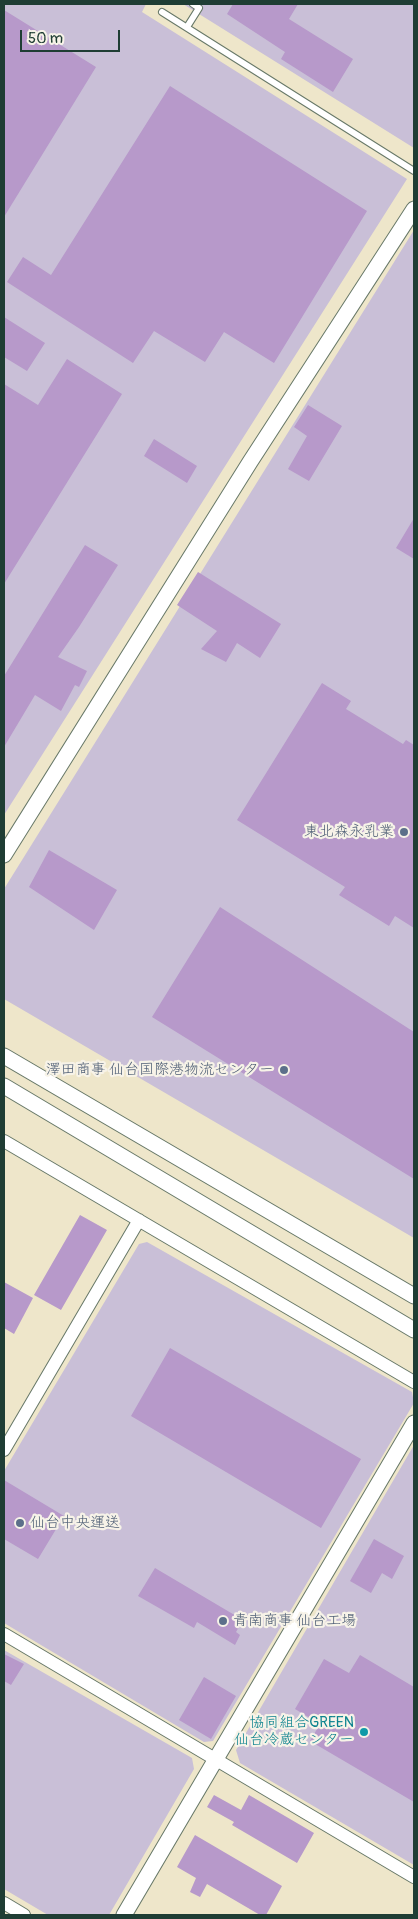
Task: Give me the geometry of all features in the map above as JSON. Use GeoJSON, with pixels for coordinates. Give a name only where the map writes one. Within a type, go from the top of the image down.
{"type":"FeatureCollection","features":[{"type":"Feature","properties":{"kind":"street"},"geometry":{"type":"LineString","coordinates":[[4,855],[245,470],[414,209]]}},
{"type":"Feature","properties":{"kind":"street"},"geometry":{"type":"LineString","coordinates":[[4,1056],[414,1296]]}},
{"type":"Feature","properties":{"kind":"street"},"geometry":{"type":"LineString","coordinates":[[4,1086],[414,1330]]}},
{"type":"Feature","properties":{"kind":"street"},"geometry":{"type":"LineString","coordinates":[[4,1141],[414,1382]]}},
{"type":"Feature","properties":{"kind":"street"},"geometry":{"type":"LineString","coordinates":[[4,1450],[139,1220]]}},
{"type":"Feature","properties":{"kind":"street"},"geometry":{"type":"LineString","coordinates":[[124,1915],[414,1423]]}},
{"type":"Feature","properties":{"kind":"street"},"geometry":{"type":"LineString","coordinates":[[4,1634],[414,1877]]}},
{"type":"Feature","properties":{"kind":"street"},"geometry":{"type":"LineString","coordinates":[[4,1903],[24,1915]]}},
{"type":"Feature","properties":{"kind":"lane"},"geometry":{"type":"LineString","coordinates":[[187,27],[199,8],[193,4]]}},
{"type":"Feature","properties":{"kind":"lane"},"geometry":{"type":"LineString","coordinates":[[162,12],[414,171]]}},
{"type":"Feature","properties":{"kind":"shaded area"},"geometry":{"type":"Polygon","coordinates":[[[4,4],[146,4],[142,12],[407,179],[4,815],[4,4]]]}},
{"type":"Feature","properties":{"kind":"shaded area"},"geometry":{"type":"Polygon","coordinates":[[[183,4],[414,4],[414,148],[183,4]]]}},
{"type":"Feature","properties":{"kind":"shaded area"},"geometry":{"type":"Polygon","coordinates":[[[414,230],[414,1238],[4,999],[4,889],[414,230]]]}},
{"type":"Feature","properties":{"kind":"shaded area"},"geometry":{"type":"Polygon","coordinates":[[[147,1242],[412,1392],[414,1403],[213,1741],[204,1742],[4,1623],[4,1471],[139,1244],[147,1242]]]}},
{"type":"Feature","properties":{"kind":"shaded area"},"geometry":{"type":"Polygon","coordinates":[[[414,1445],[414,1865],[240,1763],[236,1750],[414,1445]]]}},
{"type":"Feature","properties":{"kind":"shaded area"},"geometry":{"type":"Polygon","coordinates":[[[4,1650],[192,1758],[194,1769],[109,1915],[48,1915],[4,1889],[4,1650]]]}},
{"type":"Feature","properties":{"kind":"building"},"geometry":{"type":"Polygon","coordinates":[[[233,4],[298,4],[289,19],[353,59],[333,92],[281,59],[285,52],[227,14],[233,4]]]}},
{"type":"Feature","properties":{"kind":"building"},"geometry":{"type":"Polygon","coordinates":[[[4,10],[96,67],[4,217],[4,10]]]}},
{"type":"Feature","properties":{"kind":"building"},"geometry":{"type":"Polygon","coordinates":[[[170,86],[367,211],[274,363],[224,332],[205,362],[154,331],[133,363],[7,282],[23,257],[51,275],[170,86]]]}},
{"type":"Feature","properties":{"kind":"building"},"geometry":{"type":"Polygon","coordinates":[[[4,317],[45,343],[27,371],[4,357],[4,317]]]}},
{"type":"Feature","properties":{"kind":"building"},"geometry":{"type":"Polygon","coordinates":[[[67,359],[122,394],[4,584],[4,384],[38,405],[67,359]]]}},
{"type":"Feature","properties":{"kind":"building"},"geometry":{"type":"Polygon","coordinates":[[[308,405],[342,426],[309,481],[288,469],[307,436],[294,427],[308,405]]]}},
{"type":"Feature","properties":{"kind":"building"},"geometry":{"type":"Polygon","coordinates":[[[154,439],[197,466],[187,483],[144,456],[154,439]]]}},
{"type":"Feature","properties":{"kind":"building"},"geometry":{"type":"Polygon","coordinates":[[[414,518],[414,559],[396,548],[414,518]]]}},
{"type":"Feature","properties":{"kind":"building"},"geometry":{"type":"Polygon","coordinates":[[[85,545],[118,565],[58,657],[87,671],[79,687],[75,685],[61,711],[35,695],[4,747],[4,676],[85,545]]]}},
{"type":"Feature","properties":{"kind":"building"},"geometry":{"type":"Polygon","coordinates":[[[198,572],[281,624],[260,658],[237,643],[226,662],[201,649],[217,631],[177,605],[198,572]]]}},
{"type":"Feature","properties":{"kind":"building"},"geometry":{"type":"Polygon","coordinates":[[[322,683],[351,701],[346,709],[403,744],[406,740],[414,745],[414,928],[395,916],[389,926],[339,895],[345,887],[237,820],[322,683]]]}},
{"type":"Feature","properties":{"kind":"building"},"geometry":{"type":"Polygon","coordinates":[[[49,850],[117,890],[94,930],[29,887],[49,850]]]}},
{"type":"Feature","properties":{"kind":"building"},"geometry":{"type":"Polygon","coordinates":[[[220,907],[414,1032],[414,1179],[152,1017],[220,907]]]}},
{"type":"Feature","properties":{"kind":"building"},"geometry":{"type":"Polygon","coordinates":[[[80,1215],[107,1230],[61,1310],[34,1295],[80,1215]]]}},
{"type":"Feature","properties":{"kind":"building"},"geometry":{"type":"Polygon","coordinates":[[[4,1282],[33,1298],[14,1334],[4,1328],[4,1282]]]}},
{"type":"Feature","properties":{"kind":"building"},"geometry":{"type":"Polygon","coordinates":[[[170,1348],[361,1459],[321,1528],[131,1416],[170,1348]]]}},
{"type":"Feature","properties":{"kind":"building"},"geometry":{"type":"Polygon","coordinates":[[[4,1480],[64,1516],[38,1559],[4,1539],[4,1480]]]}},
{"type":"Feature","properties":{"kind":"building"},"geometry":{"type":"Polygon","coordinates":[[[374,1539],[404,1556],[392,1579],[382,1573],[371,1593],[350,1581],[374,1539]]]}},
{"type":"Feature","properties":{"kind":"building"},"geometry":{"type":"Polygon","coordinates":[[[155,1568],[243,1620],[236,1632],[240,1635],[235,1645],[197,1622],[194,1628],[138,1596],[155,1568]]]}},
{"type":"Feature","properties":{"kind":"building"},"geometry":{"type":"Polygon","coordinates":[[[4,1654],[24,1664],[11,1685],[4,1681],[4,1654]]]}},
{"type":"Feature","properties":{"kind":"building","name":"協同組合GREEN 仙台冷蔵センター"},"geometry":{"type":"Polygon","coordinates":[[[360,1655],[414,1687],[414,1802],[310,1741],[320,1724],[295,1709],[324,1659],[349,1673],[360,1655]]]}},
{"type":"Feature","properties":{"kind":"building"},"geometry":{"type":"Polygon","coordinates":[[[204,1677],[236,1696],[211,1739],[179,1720],[204,1677]]]}},
{"type":"Feature","properties":{"kind":"building"},"geometry":{"type":"Polygon","coordinates":[[[214,1795],[241,1810],[249,1795],[314,1833],[297,1863],[232,1825],[234,1822],[207,1807],[214,1795]]]}},
{"type":"Feature","properties":{"kind":"building"},"geometry":{"type":"Polygon","coordinates":[[[195,1835],[282,1886],[266,1915],[260,1915],[207,1884],[200,1897],[190,1892],[196,1878],[177,1867],[195,1835]]]}},
{"type":"Feature","properties":{"kind":"place","name":"東北森永乳業"},"geometry":{"type":"Point","coordinates":[404,832]}},
{"type":"Feature","properties":{"kind":"place","name":"澤田商事 仙台国際港物流センター"},"geometry":{"type":"Point","coordinates":[284,1070]}},
{"type":"Feature","properties":{"kind":"place","name":"仙台中央運送"},"geometry":{"type":"Point","coordinates":[20,1523]}},
{"type":"Feature","properties":{"kind":"place","name":"青南商事 仙台工場"},"geometry":{"type":"Point","coordinates":[223,1621]}},
{"type":"Feature","properties":{"kind":"place","name":"協同組合GREEN 仙台冷蔵センター"},"geometry":{"type":"Point","coordinates":[364,1732]}}]}
